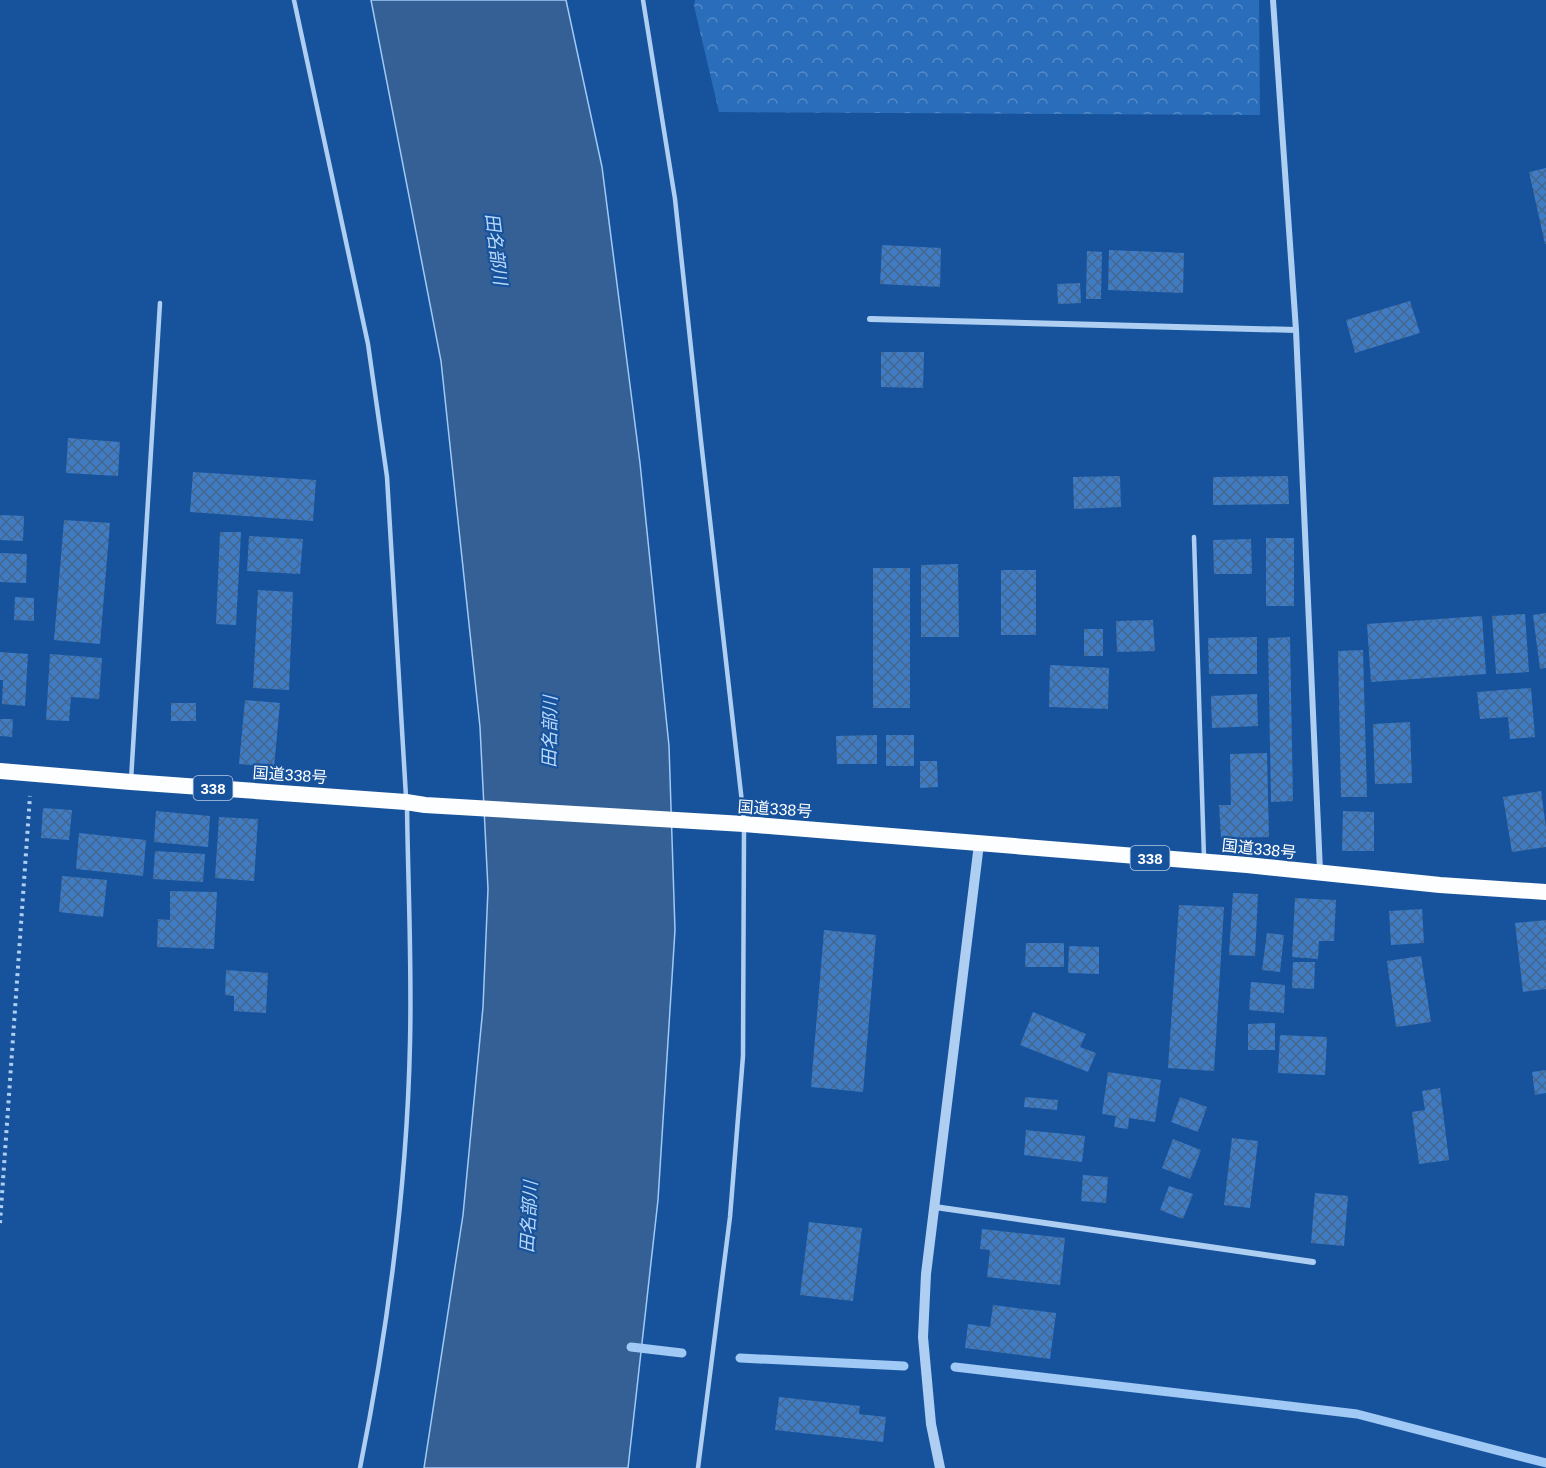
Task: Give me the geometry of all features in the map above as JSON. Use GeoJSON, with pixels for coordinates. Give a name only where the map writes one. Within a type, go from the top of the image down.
{"type":"FeatureCollection","features":[{"type":"Feature","properties":{"kind":"highway","name":"国道338号"},"geometry":{"type":"LineString","coordinates":[[0,771],[425,805],[744,824],[1546,892]]}},
{"type":"Feature","properties":{"kind":"street"},"geometry":{"type":"LineString","coordinates":[[1274,0],[1296,330],[1320,874]]}},
{"type":"Feature","properties":{"kind":"street"},"geometry":{"type":"LineString","coordinates":[[870,319],[1296,330]]}},
{"type":"Feature","properties":{"kind":"street"},"geometry":{"type":"LineString","coordinates":[[940,1468],[931,1424],[923,1336],[926,1274],[979,844]]}},
{"type":"Feature","properties":{"kind":"street"},"geometry":{"type":"LineString","coordinates":[[935,1207],[1313,1262]]}},
{"type":"Feature","properties":{"kind":"lane"},"geometry":{"type":"LineString","coordinates":[[294,0],[368,344],[386,466],[406,802],[410,1044],[401,1200],[386,1323],[360,1468]]}},
{"type":"Feature","properties":{"kind":"lane"},"geometry":{"type":"LineString","coordinates":[[642,0],[675,199],[744,824],[743,1056],[729,1228],[698,1468]]}},
{"type":"Feature","properties":{"kind":"lane"},"geometry":{"type":"LineString","coordinates":[[131,782],[160,303]]}},
{"type":"Feature","properties":{"kind":"lane"},"geometry":{"type":"LineString","coordinates":[[1194,537],[1204,862]]}},
{"type":"Feature","properties":{"kind":"path"},"geometry":{"type":"LineString","coordinates":[[0,1224],[32,774]]}},
{"type":"Feature","properties":{"kind":"green space"},"geometry":{"type":"Polygon","coordinates":[[[695,0],[1259,0],[1260,115],[719,112],[694,6],[695,0]]]}},
{"type":"Feature","properties":{"kind":"water","name":"田名部川"},"geometry":{"type":"Polygon","coordinates":[[[371,0],[566,0],[602,167],[640,463],[669,746],[675,930],[658,1200],[628,1468],[424,1468],[463,1215],[483,1007],[488,889],[480,727],[441,361],[371,0]]]}},
{"type":"Feature","properties":{"kind":"building"},"geometry":{"type":"Polygon","coordinates":[[[1546,168],[1546,244],[1545,244],[1529,172],[1546,168]]]}},
{"type":"Feature","properties":{"kind":"building"},"geometry":{"type":"Polygon","coordinates":[[[882,245],[941,248],[940,287],[880,284],[882,245]]]}},
{"type":"Feature","properties":{"kind":"building"},"geometry":{"type":"Polygon","coordinates":[[[1109,250],[1184,253],[1183,293],[1108,290],[1109,250]]]}},
{"type":"Feature","properties":{"kind":"building"},"geometry":{"type":"Polygon","coordinates":[[[1087,251],[1102,252],[1101,299],[1086,299],[1087,251]]]}},
{"type":"Feature","properties":{"kind":"building"},"geometry":{"type":"Polygon","coordinates":[[[1080,283],[1081,303],[1058,304],[1057,284],[1080,283]]]}},
{"type":"Feature","properties":{"kind":"building"},"geometry":{"type":"Polygon","coordinates":[[[1410,301],[1420,333],[1355,353],[1346,320],[1410,301]]]}},
{"type":"Feature","properties":{"kind":"building"},"geometry":{"type":"Polygon","coordinates":[[[881,352],[924,352],[923,388],[881,387],[881,352]]]}},
{"type":"Feature","properties":{"kind":"building"},"geometry":{"type":"Polygon","coordinates":[[[68,438],[120,442],[118,476],[66,473],[68,438]]]}},
{"type":"Feature","properties":{"kind":"building"},"geometry":{"type":"Polygon","coordinates":[[[193,472],[316,480],[313,521],[190,512],[193,472]]]}},
{"type":"Feature","properties":{"kind":"building"},"geometry":{"type":"Polygon","coordinates":[[[1120,476],[1121,507],[1074,509],[1073,477],[1120,476]]]}},
{"type":"Feature","properties":{"kind":"building"},"geometry":{"type":"Polygon","coordinates":[[[1288,476],[1289,504],[1213,505],[1213,477],[1288,476]]]}},
{"type":"Feature","properties":{"kind":"building"},"geometry":{"type":"Polygon","coordinates":[[[0,515],[24,516],[23,541],[0,540],[0,515]]]}},
{"type":"Feature","properties":{"kind":"building"},"geometry":{"type":"Polygon","coordinates":[[[64,520],[110,523],[100,644],[54,640],[64,520]]]}},
{"type":"Feature","properties":{"kind":"building"},"geometry":{"type":"Polygon","coordinates":[[[220,532],[241,532],[236,625],[216,624],[220,532]]]}},
{"type":"Feature","properties":{"kind":"building"},"geometry":{"type":"Polygon","coordinates":[[[249,536],[303,539],[300,574],[247,571],[249,536]]]}},
{"type":"Feature","properties":{"kind":"building"},"geometry":{"type":"Polygon","coordinates":[[[1266,538],[1294,538],[1294,606],[1266,606],[1266,538]]]}},
{"type":"Feature","properties":{"kind":"building"},"geometry":{"type":"Polygon","coordinates":[[[1251,539],[1252,574],[1214,574],[1213,540],[1251,539]]]}},
{"type":"Feature","properties":{"kind":"building"},"geometry":{"type":"Polygon","coordinates":[[[0,553],[27,554],[26,583],[0,582],[0,553]]]}},
{"type":"Feature","properties":{"kind":"building"},"geometry":{"type":"Polygon","coordinates":[[[958,564],[959,637],[921,637],[921,565],[958,564]]]}},
{"type":"Feature","properties":{"kind":"building"},"geometry":{"type":"Polygon","coordinates":[[[873,568],[910,568],[910,708],[873,708],[873,568]]]}},
{"type":"Feature","properties":{"kind":"building"},"geometry":{"type":"Polygon","coordinates":[[[1001,570],[1036,570],[1036,635],[1001,635],[1001,570]]]}},
{"type":"Feature","properties":{"kind":"building"},"geometry":{"type":"Polygon","coordinates":[[[258,590],[293,592],[289,690],[253,688],[258,590]]]}},
{"type":"Feature","properties":{"kind":"building"},"geometry":{"type":"Polygon","coordinates":[[[15,597],[34,598],[34,621],[14,620],[15,597]]]}},
{"type":"Feature","properties":{"kind":"building"},"geometry":{"type":"Polygon","coordinates":[[[1546,613],[1546,668],[1540,669],[1533,615],[1546,613]]]}},
{"type":"Feature","properties":{"kind":"building"},"geometry":{"type":"Polygon","coordinates":[[[1525,614],[1529,672],[1496,674],[1492,616],[1525,614]]]}},
{"type":"Feature","properties":{"kind":"building"},"geometry":{"type":"Polygon","coordinates":[[[1482,616],[1486,674],[1371,682],[1367,624],[1482,616]]]}},
{"type":"Feature","properties":{"kind":"building"},"geometry":{"type":"Polygon","coordinates":[[[1153,620],[1155,651],[1117,652],[1116,621],[1153,620]]]}},
{"type":"Feature","properties":{"kind":"building"},"geometry":{"type":"Polygon","coordinates":[[[1084,629],[1103,629],[1103,656],[1084,656],[1084,629]]]}},
{"type":"Feature","properties":{"kind":"building"},"geometry":{"type":"Polygon","coordinates":[[[1257,637],[1257,674],[1209,674],[1208,638],[1257,637]]]}},
{"type":"Feature","properties":{"kind":"building"},"geometry":{"type":"Polygon","coordinates":[[[1290,637],[1293,801],[1271,802],[1268,638],[1290,637]]]}},
{"type":"Feature","properties":{"kind":"building"},"geometry":{"type":"Polygon","coordinates":[[[1363,650],[1367,797],[1341,797],[1338,651],[1363,650]]]}},
{"type":"Feature","properties":{"kind":"building"},"geometry":{"type":"Polygon","coordinates":[[[0,652],[28,654],[25,706],[2,704],[3,680],[0,680],[0,652]]]}},
{"type":"Feature","properties":{"kind":"building"},"geometry":{"type":"Polygon","coordinates":[[[50,654],[102,658],[99,699],[71,697],[69,721],[46,720],[50,654]]]}},
{"type":"Feature","properties":{"kind":"building"},"geometry":{"type":"Polygon","coordinates":[[[1050,665],[1109,668],[1108,709],[1049,707],[1050,665]]]}},
{"type":"Feature","properties":{"kind":"building"},"geometry":{"type":"Polygon","coordinates":[[[1531,688],[1535,737],[1510,739],[1508,717],[1480,719],[1477,692],[1531,688]]]}},
{"type":"Feature","properties":{"kind":"building"},"geometry":{"type":"Polygon","coordinates":[[[1257,694],[1258,726],[1212,728],[1211,696],[1257,694]]]}},
{"type":"Feature","properties":{"kind":"building"},"geometry":{"type":"Polygon","coordinates":[[[245,700],[280,703],[274,767],[239,764],[245,700]]]}},
{"type":"Feature","properties":{"kind":"building"},"geometry":{"type":"Polygon","coordinates":[[[171,703],[196,703],[196,721],[171,721],[171,703]]]}},
{"type":"Feature","properties":{"kind":"building"},"geometry":{"type":"Polygon","coordinates":[[[0,719],[13,719],[12,737],[0,736],[0,719]]]}},
{"type":"Feature","properties":{"kind":"building"},"geometry":{"type":"Polygon","coordinates":[[[1410,722],[1412,783],[1375,784],[1373,724],[1410,722]]]}},
{"type":"Feature","properties":{"kind":"building"},"geometry":{"type":"Polygon","coordinates":[[[877,735],[877,764],[837,764],[836,736],[877,735]]]}},
{"type":"Feature","properties":{"kind":"building"},"geometry":{"type":"Polygon","coordinates":[[[886,735],[914,735],[914,766],[886,766],[886,735]]]}},
{"type":"Feature","properties":{"kind":"building"},"geometry":{"type":"Polygon","coordinates":[[[1267,753],[1269,837],[1221,838],[1219,805],[1231,805],[1230,754],[1267,753]]]}},
{"type":"Feature","properties":{"kind":"building"},"geometry":{"type":"Polygon","coordinates":[[[920,761],[937,761],[938,787],[920,788],[920,761]]]}},
{"type":"Feature","properties":{"kind":"building"},"geometry":{"type":"Polygon","coordinates":[[[1541,791],[1546,847],[1512,852],[1503,797],[1541,791]]]}},
{"type":"Feature","properties":{"kind":"building"},"geometry":{"type":"Polygon","coordinates":[[[43,808],[72,810],[69,840],[41,838],[43,808]]]}},
{"type":"Feature","properties":{"kind":"building"},"geometry":{"type":"Polygon","coordinates":[[[156,811],[210,816],[208,847],[154,842],[156,811]]]}},
{"type":"Feature","properties":{"kind":"building"},"geometry":{"type":"Polygon","coordinates":[[[1343,811],[1374,812],[1374,851],[1342,851],[1343,811]]]}},
{"type":"Feature","properties":{"kind":"building"},"geometry":{"type":"Polygon","coordinates":[[[219,817],[258,819],[254,881],[215,878],[219,817]]]}},
{"type":"Feature","properties":{"kind":"building"},"geometry":{"type":"Polygon","coordinates":[[[79,833],[146,840],[143,876],[76,869],[79,833]]]}},
{"type":"Feature","properties":{"kind":"building"},"geometry":{"type":"Polygon","coordinates":[[[155,851],[205,854],[203,882],[153,879],[155,851]]]}},
{"type":"Feature","properties":{"kind":"building"},"geometry":{"type":"Polygon","coordinates":[[[62,876],[107,880],[103,917],[59,912],[62,876]]]}},
{"type":"Feature","properties":{"kind":"building"},"geometry":{"type":"Polygon","coordinates":[[[170,891],[217,892],[214,949],[157,947],[158,919],[170,920],[170,891]]]}},
{"type":"Feature","properties":{"kind":"building"},"geometry":{"type":"Polygon","coordinates":[[[1233,893],[1258,894],[1255,956],[1229,955],[1233,893]]]}},
{"type":"Feature","properties":{"kind":"building"},"geometry":{"type":"Polygon","coordinates":[[[1295,898],[1336,900],[1334,941],[1319,941],[1318,959],[1292,957],[1295,898]]]}},
{"type":"Feature","properties":{"kind":"building"},"geometry":{"type":"Polygon","coordinates":[[[1179,905],[1224,907],[1214,1071],[1168,1068],[1179,905]]]}},
{"type":"Feature","properties":{"kind":"building"},"geometry":{"type":"Polygon","coordinates":[[[1422,909],[1424,943],[1391,945],[1389,911],[1422,909]]]}},
{"type":"Feature","properties":{"kind":"building"},"geometry":{"type":"Polygon","coordinates":[[[1546,920],[1546,989],[1523,992],[1515,923],[1546,920]]]}},
{"type":"Feature","properties":{"kind":"building"},"geometry":{"type":"Polygon","coordinates":[[[824,930],[876,935],[863,1092],[811,1087],[824,930]]]}},
{"type":"Feature","properties":{"kind":"building"},"geometry":{"type":"Polygon","coordinates":[[[1267,933],[1284,935],[1280,972],[1262,970],[1267,933]]]}},
{"type":"Feature","properties":{"kind":"building"},"geometry":{"type":"Polygon","coordinates":[[[1026,943],[1064,943],[1064,967],[1025,967],[1026,943]]]}},
{"type":"Feature","properties":{"kind":"building"},"geometry":{"type":"Polygon","coordinates":[[[1069,946],[1099,947],[1099,974],[1068,973],[1069,946]]]}},
{"type":"Feature","properties":{"kind":"building"},"geometry":{"type":"Polygon","coordinates":[[[1421,956],[1431,1022],[1396,1027],[1387,961],[1421,956]]]}},
{"type":"Feature","properties":{"kind":"building"},"geometry":{"type":"Polygon","coordinates":[[[1293,962],[1315,962],[1314,989],[1292,988],[1293,962]]]}},
{"type":"Feature","properties":{"kind":"building"},"geometry":{"type":"Polygon","coordinates":[[[226,970],[268,973],[266,1013],[234,1011],[234,996],[225,995],[226,970]]]}},
{"type":"Feature","properties":{"kind":"building"},"geometry":{"type":"Polygon","coordinates":[[[1251,982],[1285,985],[1284,1013],[1249,1010],[1251,982]]]}},
{"type":"Feature","properties":{"kind":"building"},"geometry":{"type":"Polygon","coordinates":[[[1033,1012],[1086,1034],[1080,1047],[1096,1053],[1088,1072],[1020,1045],[1033,1012]]]}},
{"type":"Feature","properties":{"kind":"building"},"geometry":{"type":"Polygon","coordinates":[[[1275,1023],[1275,1050],[1248,1050],[1248,1024],[1275,1023]]]}},
{"type":"Feature","properties":{"kind":"building"},"geometry":{"type":"Polygon","coordinates":[[[1280,1035],[1327,1037],[1325,1075],[1278,1073],[1280,1035]]]}},
{"type":"Feature","properties":{"kind":"building"},"geometry":{"type":"Polygon","coordinates":[[[1546,1070],[1546,1093],[1535,1095],[1532,1072],[1546,1070]]]}},
{"type":"Feature","properties":{"kind":"building"},"geometry":{"type":"Polygon","coordinates":[[[1108,1072],[1161,1080],[1155,1122],[1129,1118],[1128,1129],[1114,1127],[1116,1116],[1102,1114],[1108,1072]]]}},
{"type":"Feature","properties":{"kind":"building"},"geometry":{"type":"Polygon","coordinates":[[[1440,1088],[1449,1160],[1419,1164],[1412,1112],[1425,1110],[1422,1091],[1440,1088]]]}},
{"type":"Feature","properties":{"kind":"building"},"geometry":{"type":"Polygon","coordinates":[[[1025,1097],[1058,1100],[1057,1110],[1024,1107],[1025,1097]]]}},
{"type":"Feature","properties":{"kind":"building"},"geometry":{"type":"Polygon","coordinates":[[[1180,1097],[1207,1107],[1198,1132],[1171,1122],[1180,1097]]]}},
{"type":"Feature","properties":{"kind":"building"},"geometry":{"type":"Polygon","coordinates":[[[1026,1130],[1085,1136],[1082,1162],[1024,1155],[1026,1130]]]}},
{"type":"Feature","properties":{"kind":"building"},"geometry":{"type":"Polygon","coordinates":[[[1232,1138],[1258,1141],[1250,1208],[1224,1205],[1232,1138]]]}},
{"type":"Feature","properties":{"kind":"building"},"geometry":{"type":"Polygon","coordinates":[[[1173,1139],[1201,1150],[1190,1179],[1162,1168],[1173,1139]]]}},
{"type":"Feature","properties":{"kind":"building"},"geometry":{"type":"Polygon","coordinates":[[[1083,1175],[1108,1177],[1106,1203],[1081,1201],[1083,1175]]]}},
{"type":"Feature","properties":{"kind":"building"},"geometry":{"type":"Polygon","coordinates":[[[1169,1186],[1193,1194],[1183,1219],[1160,1210],[1169,1186]]]}},
{"type":"Feature","properties":{"kind":"building"},"geometry":{"type":"Polygon","coordinates":[[[1315,1193],[1348,1196],[1344,1246],[1311,1243],[1315,1193]]]}},
{"type":"Feature","properties":{"kind":"building"},"geometry":{"type":"Polygon","coordinates":[[[809,1222],[862,1228],[853,1301],[800,1295],[809,1222]]]}},
{"type":"Feature","properties":{"kind":"building"},"geometry":{"type":"Polygon","coordinates":[[[982,1229],[1065,1238],[1060,1285],[987,1277],[990,1250],[980,1249],[982,1229]]]}},
{"type":"Feature","properties":{"kind":"building"},"geometry":{"type":"Polygon","coordinates":[[[993,1305],[1056,1313],[1050,1359],[965,1348],[968,1324],[990,1327],[993,1305]]]}},
{"type":"Feature","properties":{"kind":"building"},"geometry":{"type":"Polygon","coordinates":[[[779,1397],[860,1406],[859,1414],[886,1417],[883,1442],[775,1430],[779,1397]]]}},
{"type":"Feature","properties":{"kind":"waterway"},"geometry":{"type":"LineString","coordinates":[[631,1347],[682,1353]]}},
{"type":"Feature","properties":{"kind":"waterway"},"geometry":{"type":"LineString","coordinates":[[740,1358],[904,1366]]}},
{"type":"Feature","properties":{"kind":"waterway"},"geometry":{"type":"LineString","coordinates":[[955,1367],[1357,1414],[1546,1463]]}}]}
